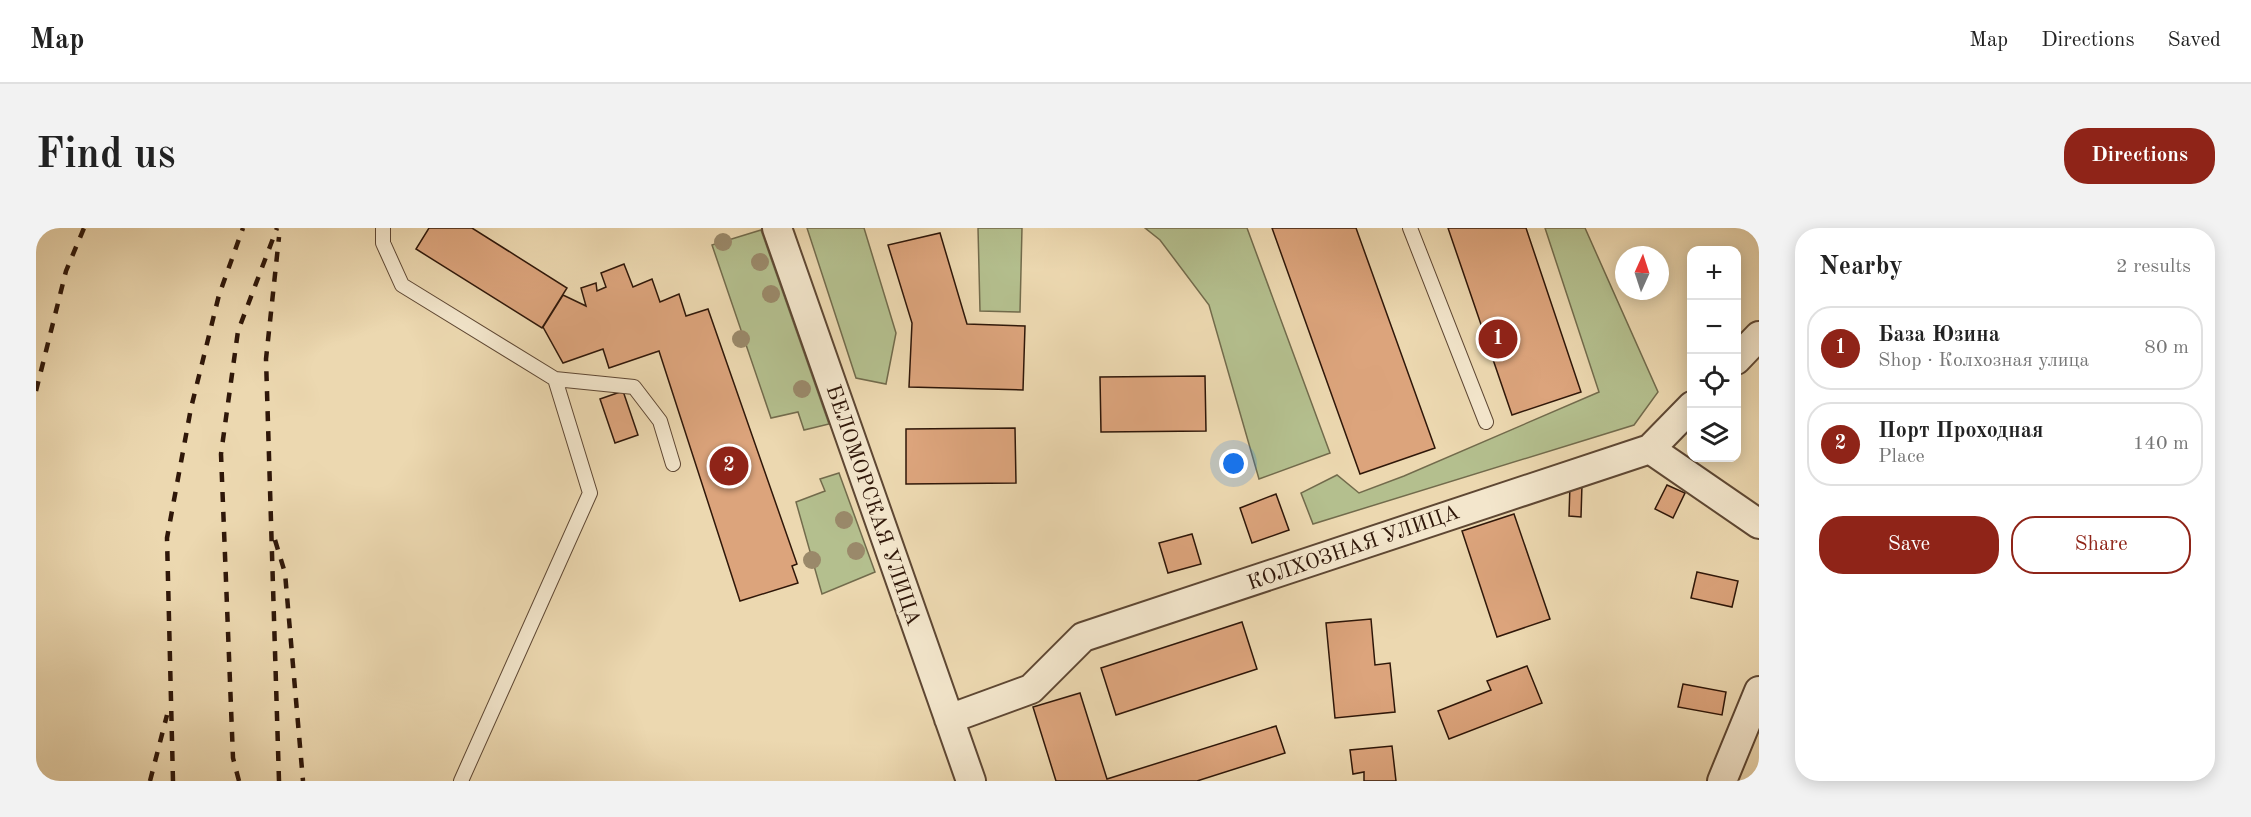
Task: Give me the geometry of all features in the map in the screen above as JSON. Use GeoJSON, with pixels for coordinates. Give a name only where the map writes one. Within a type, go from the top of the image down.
{"type":"FeatureCollection","features":[{"type":"Feature","properties":{"kind":"street","name":"БЕЛОМОРСКАЯ УЛИЦА"},"geometry":{"type":"LineString","coordinates":[[777,228],[970,781]]}},
{"type":"Feature","properties":{"kind":"street"},"geometry":{"type":"LineString","coordinates":[[1741,356],[1759,336]]}},
{"type":"Feature","properties":{"kind":"street"},"geometry":{"type":"LineString","coordinates":[[1690,408],[1650,449],[1759,524]]}},
{"type":"Feature","properties":{"kind":"street","name":"КОЛХОЗНАЯ УЛИЦА"},"geometry":{"type":"LineString","coordinates":[[949,719],[1031,689],[1083,637],[1650,449]]}},
{"type":"Feature","properties":{"kind":"street"},"geometry":{"type":"LineString","coordinates":[[1722,781],[1759,691]]}},
{"type":"Feature","properties":{"kind":"lane"},"geometry":{"type":"LineString","coordinates":[[383,228],[383,243],[402,285],[555,380],[634,387],[660,421],[673,464]]}},
{"type":"Feature","properties":{"kind":"lane"},"geometry":{"type":"LineString","coordinates":[[1410,228],[1486,422]]}},
{"type":"Feature","properties":{"kind":"lane"},"geometry":{"type":"LineString","coordinates":[[461,781],[590,493],[555,380]]}},
{"type":"Feature","properties":{"kind":"green space"},"geometry":{"type":"Polygon","coordinates":[[[807,228],[864,228],[896,333],[886,384],[856,378],[807,228]]]}},
{"type":"Feature","properties":{"kind":"green space"},"geometry":{"type":"Polygon","coordinates":[[[978,228],[1022,228],[1020,312],[980,311],[978,228]]]}},
{"type":"Feature","properties":{"kind":"green space"},"geometry":{"type":"Polygon","coordinates":[[[1145,228],[1247,228],[1330,453],[1259,479],[1209,305],[1160,240],[1145,228]]]}},
{"type":"Feature","properties":{"kind":"green space"},"geometry":{"type":"Polygon","coordinates":[[[1545,228],[1585,228],[1615,300],[1617,300],[1658,392],[1634,425],[1313,524],[1301,493],[1337,475],[1359,493],[1599,392],[1545,228]]]}},
{"type":"Feature","properties":{"kind":"green space"},"geometry":{"type":"Polygon","coordinates":[[[761,230],[829,424],[804,430],[798,412],[771,418],[712,245],[761,230]]]}},
{"type":"Feature","properties":{"kind":"green space"},"geometry":{"type":"Polygon","coordinates":[[[839,473],[875,572],[822,594],[796,502],[825,491],[820,479],[839,473]]]}},
{"type":"Feature","properties":{"kind":"building"},"geometry":{"type":"Polygon","coordinates":[[[429,228],[472,228],[567,288],[542,328],[416,249],[429,228]]]}},
{"type":"Feature","properties":{"kind":"building"},"geometry":{"type":"Polygon","coordinates":[[[1272,228],[1356,228],[1435,448],[1360,474],[1272,228]]]}},
{"type":"Feature","properties":{"kind":"building"},"geometry":{"type":"Polygon","coordinates":[[[1448,228],[1526,228],[1581,392],[1512,415],[1448,228]]]}},
{"type":"Feature","properties":{"kind":"building"},"geometry":{"type":"Polygon","coordinates":[[[940,233],[967,324],[1025,326],[1023,390],[909,387],[912,323],[888,245],[940,233]]]}},
{"type":"Feature","properties":{"kind":"building"},"geometry":{"type":"Polygon","coordinates":[[[624,264],[633,287],[652,279],[660,302],[679,294],[686,316],[708,309],[797,564],[792,566],[798,583],[740,601],[659,351],[609,368],[603,349],[563,363],[543,327],[563,295],[586,306],[581,288],[596,283],[597,291],[606,287],[601,273],[624,264]]]}},
{"type":"Feature","properties":{"kind":"building"},"geometry":{"type":"Polygon","coordinates":[[[1205,376],[1206,431],[1101,432],[1100,377],[1205,376]]]}},
{"type":"Feature","properties":{"kind":"building"},"geometry":{"type":"Polygon","coordinates":[[[623,391],[638,435],[615,443],[600,399],[623,391]]]}},
{"type":"Feature","properties":{"kind":"building"},"geometry":{"type":"Polygon","coordinates":[[[1015,428],[1016,483],[906,484],[906,429],[1015,428]]]}},
{"type":"Feature","properties":{"kind":"building"},"geometry":{"type":"Polygon","coordinates":[[[1570,484],[1582,484],[1581,517],[1569,516],[1570,484]]]}},
{"type":"Feature","properties":{"kind":"building"},"geometry":{"type":"Polygon","coordinates":[[[1667,485],[1685,493],[1673,518],[1655,509],[1667,485]]]}},
{"type":"Feature","properties":{"kind":"building"},"geometry":{"type":"Polygon","coordinates":[[[1276,494],[1289,530],[1252,543],[1240,508],[1276,494]]]}},
{"type":"Feature","properties":{"kind":"building"},"geometry":{"type":"Polygon","coordinates":[[[1514,514],[1550,619],[1497,637],[1462,531],[1514,514]]]}},
{"type":"Feature","properties":{"kind":"building"},"geometry":{"type":"Polygon","coordinates":[[[1192,534],[1201,564],[1168,573],[1159,543],[1192,534]]]}},
{"type":"Feature","properties":{"kind":"building"},"geometry":{"type":"Polygon","coordinates":[[[1697,572],[1738,581],[1732,607],[1691,598],[1697,572]]]}},
{"type":"Feature","properties":{"kind":"building"},"geometry":{"type":"Polygon","coordinates":[[[1371,619],[1375,665],[1390,663],[1395,712],[1335,718],[1326,623],[1371,619]]]}},
{"type":"Feature","properties":{"kind":"building"},"geometry":{"type":"Polygon","coordinates":[[[1242,622],[1257,669],[1116,715],[1101,668],[1242,622]]]}},
{"type":"Feature","properties":{"kind":"building"},"geometry":{"type":"Polygon","coordinates":[[[1527,666],[1542,703],[1449,739],[1438,711],[1491,690],[1487,681],[1527,666]]]}},
{"type":"Feature","properties":{"kind":"building"},"geometry":{"type":"Polygon","coordinates":[[[1683,684],[1726,692],[1722,715],[1678,707],[1683,684]]]}},
{"type":"Feature","properties":{"kind":"building"},"geometry":{"type":"Polygon","coordinates":[[[1080,693],[1107,779],[1276,726],[1285,753],[1197,781],[1056,781],[1033,707],[1080,693]]]}},
{"type":"Feature","properties":{"kind":"building"},"geometry":{"type":"Polygon","coordinates":[[[1392,746],[1396,781],[1364,781],[1364,772],[1353,774],[1350,750],[1392,746]]]}},
{"type":"Feature","properties":{"kind":"railway"},"geometry":{"type":"LineString","coordinates":[[36,391],[66,271],[84,228]]}},
{"type":"Feature","properties":{"kind":"railway"},"geometry":{"type":"LineString","coordinates":[[173,781],[167,538],[191,408],[219,295],[243,228]]}},
{"type":"Feature","properties":{"kind":"railway"},"geometry":{"type":"LineString","coordinates":[[239,781],[233,758],[221,454],[238,331],[277,228]]}},
{"type":"Feature","properties":{"kind":"railway"},"geometry":{"type":"LineString","coordinates":[[279,237],[266,359],[279,781]]}},
{"type":"Feature","properties":{"kind":"railway"},"geometry":{"type":"LineString","coordinates":[[275,540],[285,573],[303,781]]}},
{"type":"Feature","properties":{"kind":"railway"},"geometry":{"type":"LineString","coordinates":[[150,781],[167,715]]}},
{"type":"Feature","properties":{"kind":"place","name":"База Юзина"},"geometry":{"type":"Point","coordinates":[1498,339]}},
{"type":"Feature","properties":{"kind":"place","name":"Порт Проходная"},"geometry":{"type":"Point","coordinates":[729,466]}}]}
